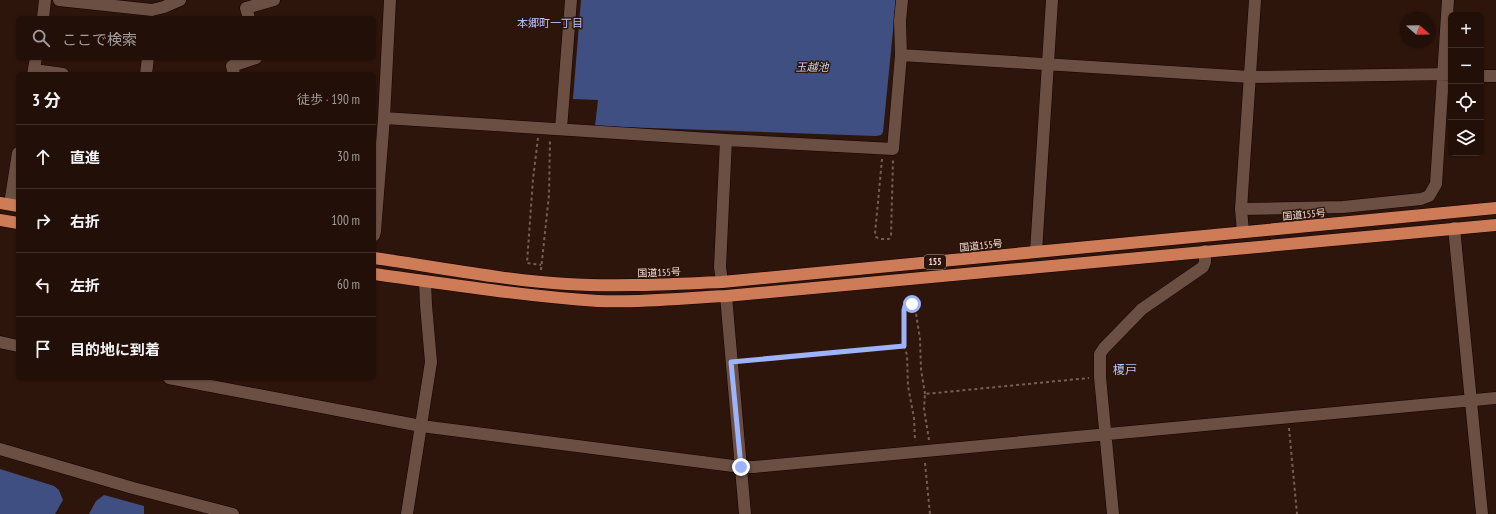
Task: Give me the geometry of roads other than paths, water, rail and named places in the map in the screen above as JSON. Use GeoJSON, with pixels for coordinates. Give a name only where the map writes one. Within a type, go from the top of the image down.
{"type":"FeatureCollection","features":[{"type":"Feature","properties":{"kind":"highway","name":"国道155号"},"geometry":{"type":"LineString","coordinates":[[376,258],[540,282],[637,286],[722,282],[1496,208]]}},
{"type":"Feature","properties":{"kind":"highway"},"geometry":{"type":"LineString","coordinates":[[0,220],[16,223]]}},
{"type":"Feature","properties":{"kind":"highway","name":"155"},"geometry":{"type":"LineString","coordinates":[[376,274],[540,296],[599,301],[637,301],[726,296],[1496,225]]}},
{"type":"Feature","properties":{"kind":"street"},"geometry":{"type":"LineString","coordinates":[[42,16],[46,0]]}},
{"type":"Feature","properties":{"kind":"street"},"geometry":{"type":"LineString","coordinates":[[59,0],[152,10],[164,7],[180,0]]}},
{"type":"Feature","properties":{"kind":"street"},"geometry":{"type":"LineString","coordinates":[[248,16],[246,8],[274,0]]}},
{"type":"Feature","properties":{"kind":"street"},"geometry":{"type":"LineString","coordinates":[[376,212],[384,118],[390,0]]}},
{"type":"Feature","properties":{"kind":"street"},"geometry":{"type":"LineString","coordinates":[[550,128],[571,0]]}},
{"type":"Feature","properties":{"kind":"street"},"geometry":{"type":"LineString","coordinates":[[384,118],[726,140],[888,148],[901,55],[900,21],[902,0]]}},
{"type":"Feature","properties":{"kind":"street"},"geometry":{"type":"LineString","coordinates":[[1036,252],[1052,0]]}},
{"type":"Feature","properties":{"kind":"street"},"geometry":{"type":"LineString","coordinates":[[1243,232],[1242,209],[1255,0]]}},
{"type":"Feature","properties":{"kind":"street"},"geometry":{"type":"LineString","coordinates":[[1242,209],[1343,207],[1420,199],[1429,196],[1436,184],[1447,74],[1448,0]]}},
{"type":"Feature","properties":{"kind":"street"},"geometry":{"type":"LineString","coordinates":[[901,55],[1250,77],[1447,74]]}},
{"type":"Feature","properties":{"kind":"street"},"geometry":{"type":"LineString","coordinates":[[146,72],[148,60]]}},
{"type":"Feature","properties":{"kind":"street"},"geometry":{"type":"LineString","coordinates":[[234,72],[232,66],[250,60]]}},
{"type":"Feature","properties":{"kind":"street"},"geometry":{"type":"LineString","coordinates":[[34,67],[55,72]]}},
{"type":"Feature","properties":{"kind":"street"},"geometry":{"type":"LineString","coordinates":[[1484,76],[1496,76]]}},
{"type":"Feature","properties":{"kind":"street"},"geometry":{"type":"LineString","coordinates":[[722,282],[720,267],[726,140]]}},
{"type":"Feature","properties":{"kind":"street"},"geometry":{"type":"LineString","coordinates":[[9,204],[16,167]]}},
{"type":"Feature","properties":{"kind":"street"},"geometry":{"type":"LineString","coordinates":[[1454,228],[1482,514]]}},
{"type":"Feature","properties":{"kind":"street"},"geometry":{"type":"LineString","coordinates":[[1113,514],[1100,377],[1100,354],[1142,309],[1203,267],[1205,262],[1205,251]]}},
{"type":"Feature","properties":{"kind":"street"},"geometry":{"type":"LineString","coordinates":[[407,514],[431,362],[425,281]]}},
{"type":"Feature","properties":{"kind":"street"},"geometry":{"type":"LineString","coordinates":[[726,296],[746,514]]}},
{"type":"Feature","properties":{"kind":"street"},"geometry":{"type":"LineString","coordinates":[[0,342],[16,346]]}},
{"type":"Feature","properties":{"kind":"street"},"geometry":{"type":"LineString","coordinates":[[180,380],[421,426],[754,468],[1496,398]]}},
{"type":"Feature","properties":{"kind":"street"},"geometry":{"type":"LineString","coordinates":[[0,449],[133,488],[233,514]]}},
{"type":"Feature","properties":{"kind":"water","name":"玉越池"},"geometry":{"type":"Polygon","coordinates":[[[581,0],[896,0],[883,132],[881,135],[876,136],[595,126],[598,100],[573,99],[581,0]]]}},
{"type":"Feature","properties":{"kind":"water"},"geometry":{"type":"Polygon","coordinates":[[[0,469],[54,486],[59,490],[63,500],[55,514],[0,514],[0,469]]]}},
{"type":"Feature","properties":{"kind":"water"},"geometry":{"type":"Polygon","coordinates":[[[104,495],[144,506],[144,514],[89,514],[96,501],[104,495]]]}},
{"type":"Feature","properties":{"kind":"district","name":"本郷町一丁目"},"geometry":{"type":"Point","coordinates":[550,23]}},
{"type":"Feature","properties":{"kind":"district","name":"榎戸"},"geometry":{"type":"Point","coordinates":[1125,370]}}]}
